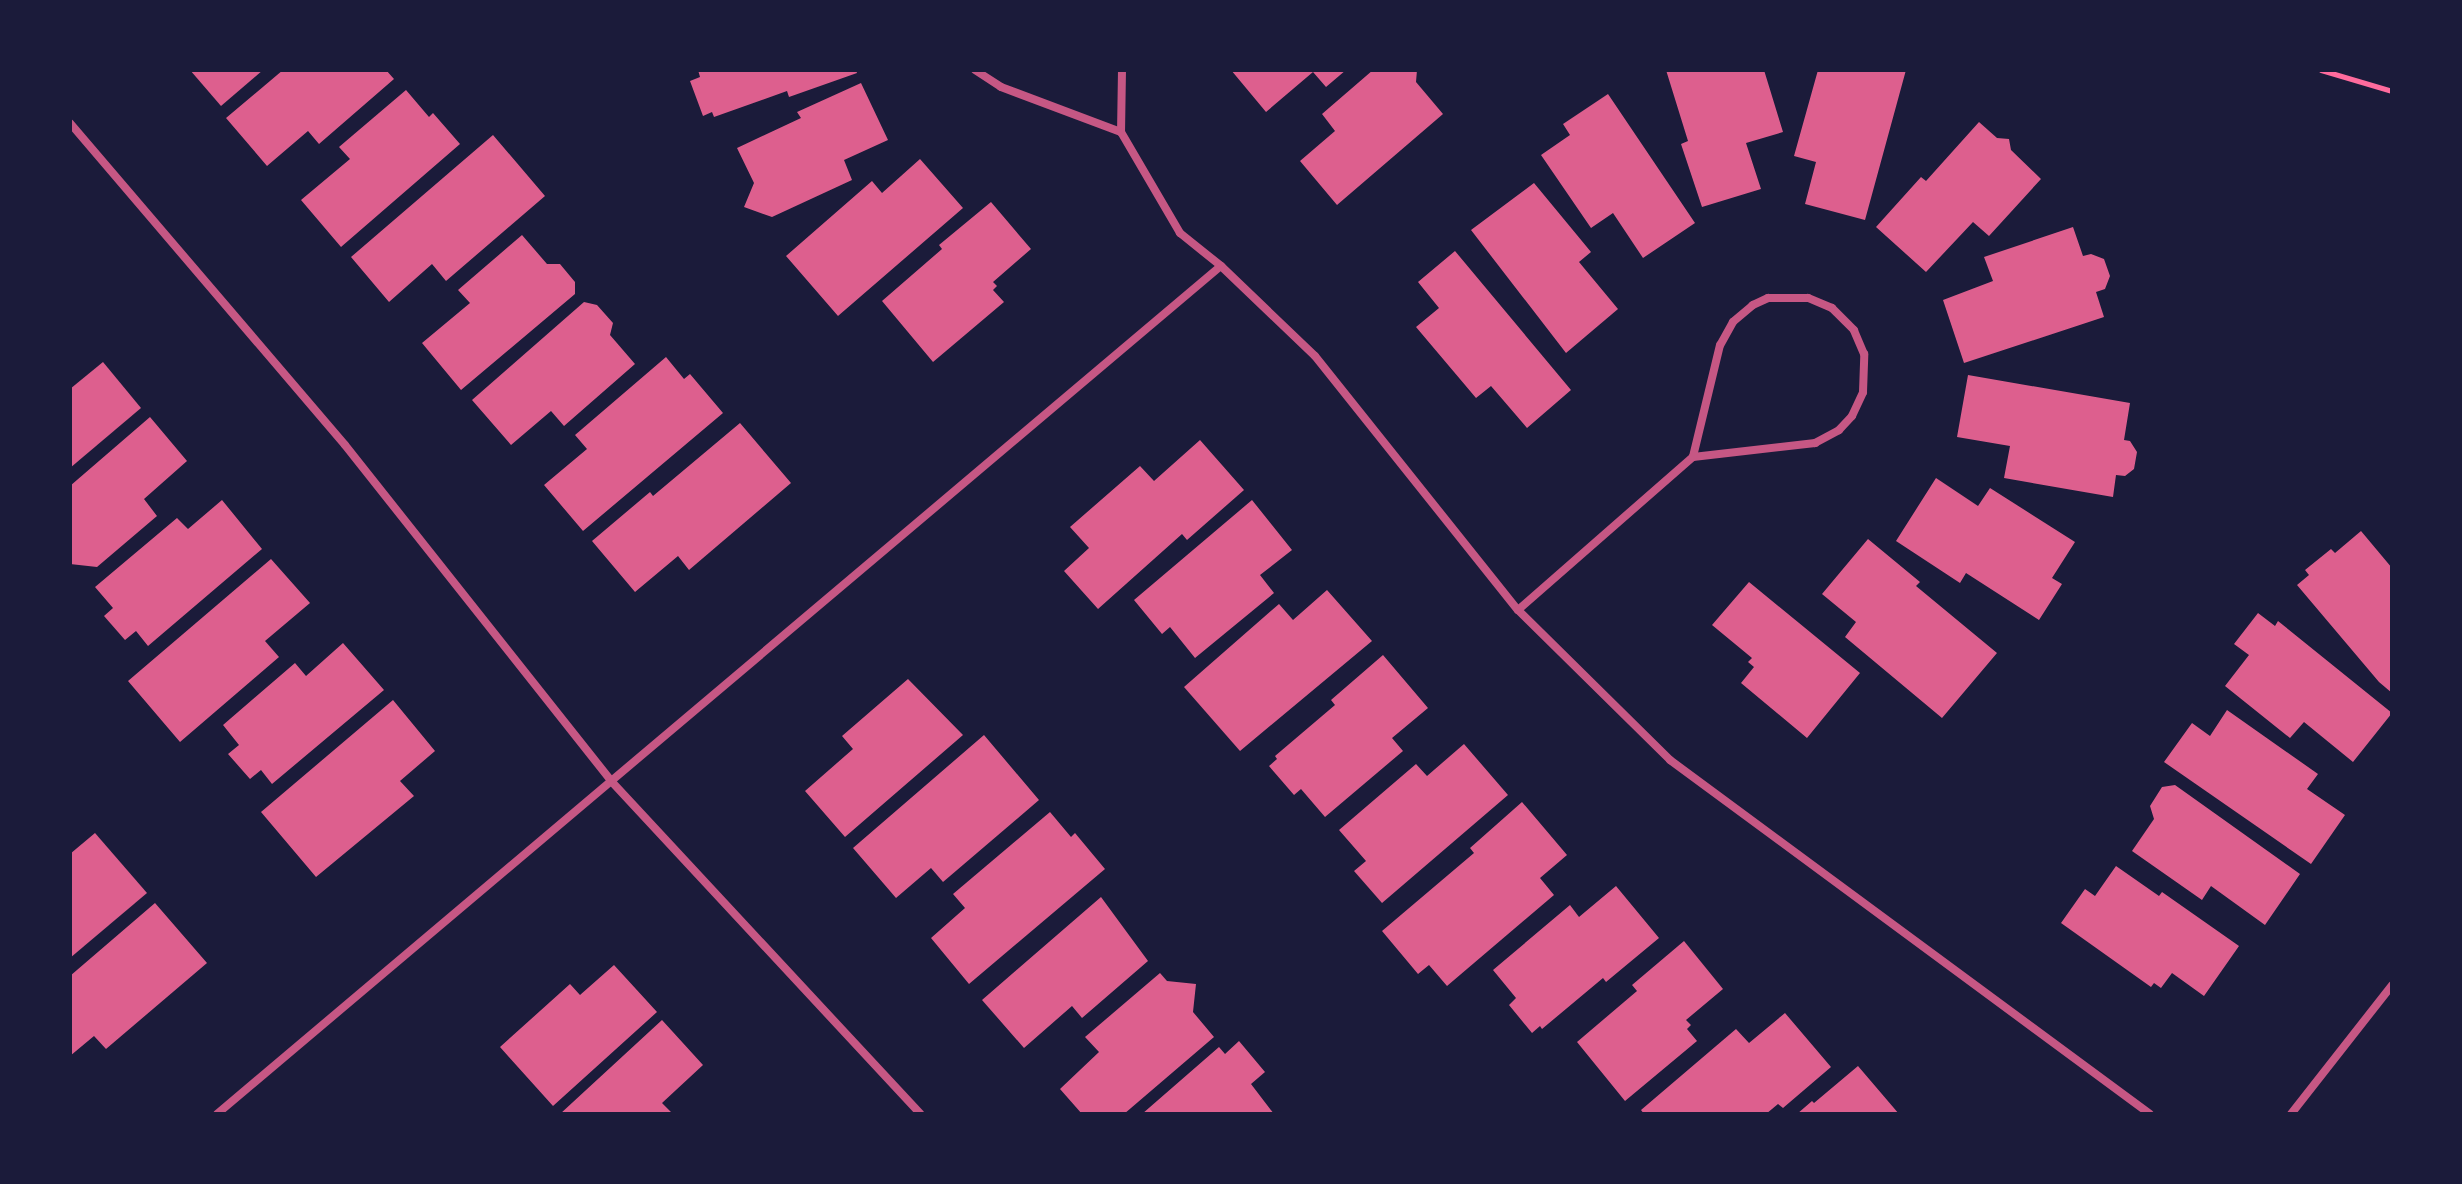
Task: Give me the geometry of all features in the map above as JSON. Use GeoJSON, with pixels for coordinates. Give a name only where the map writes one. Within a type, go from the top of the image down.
{"type":"FeatureCollection","features":[{"type":"Feature","properties":{"kind":"street"},"geometry":{"type":"LineString","coordinates":[[975,70],[1001,87],[1121,132]]}},
{"type":"Feature","properties":{"kind":"street"},"geometry":{"type":"LineString","coordinates":[[1122,70],[1121,132],[1180,233],[1221,266],[1315,356],[1518,610],[1670,760],[2150,1114]]}},
{"type":"Feature","properties":{"kind":"street"},"geometry":{"type":"LineString","coordinates":[[70,123],[345,445],[612,782],[920,1114]]}},
{"type":"Feature","properties":{"kind":"street"},"geometry":{"type":"LineString","coordinates":[[217,1114],[1221,266]]}},
{"type":"Feature","properties":{"kind":"street"},"geometry":{"type":"LineString","coordinates":[[1518,610],[1693,457],[1815,443],[1839,430],[1852,416],[1863,392],[1864,354],[1854,330],[1832,308],[1808,298],[1768,298],[1753,305],[1733,322],[1720,345],[1693,457]]}},
{"type":"Feature","properties":{"kind":"street"},"geometry":{"type":"LineString","coordinates":[[2291,1114],[2392,985]]}},
{"type":"Feature","properties":{"kind":"path"},"geometry":{"type":"LineString","coordinates":[[2321,70],[2392,91]]}},
{"type":"Feature","properties":{"kind":"building"},"geometry":{"type":"Polygon","coordinates":[[[190,70],[263,70],[221,106],[190,70]]]}},
{"type":"Feature","properties":{"kind":"building"},"geometry":{"type":"Polygon","coordinates":[[[283,70],[386,70],[394,79],[319,144],[308,131],[267,166],[226,118],[283,70]]]}},
{"type":"Feature","properties":{"kind":"building"},"geometry":{"type":"Polygon","coordinates":[[[698,70],[856,70],[857,73],[789,97],[787,91],[714,117],[712,112],[703,116],[690,81],[700,77],[698,70]]]}},
{"type":"Feature","properties":{"kind":"building"},"geometry":{"type":"Polygon","coordinates":[[[1231,70],[1346,70],[1326,87],[1313,72],[1266,112],[1231,70]]]}},
{"type":"Feature","properties":{"kind":"building"},"geometry":{"type":"Polygon","coordinates":[[[1373,70],[1417,70],[1416,82],[1443,114],[1337,205],[1300,161],[1335,131],[1322,114],[1373,70]]]}},
{"type":"Feature","properties":{"kind":"building"},"geometry":{"type":"Polygon","coordinates":[[[1666,70],[1764,70],[1783,132],[1746,143],[1761,189],[1702,207],[1681,144],[1688,141],[1666,70]]]}},
{"type":"Feature","properties":{"kind":"building"},"geometry":{"type":"Polygon","coordinates":[[[1818,70],[1906,70],[1865,220],[1805,204],[1816,162],[1794,156],[1818,70]]]}},
{"type":"Feature","properties":{"kind":"building"},"geometry":{"type":"Polygon","coordinates":[[[861,83],[888,140],[844,160],[852,180],[772,217],[744,207],[754,183],[737,148],[801,118],[797,112],[861,83]]]}},
{"type":"Feature","properties":{"kind":"building"},"geometry":{"type":"Polygon","coordinates":[[[406,90],[429,117],[433,113],[460,144],[341,247],[301,200],[350,159],[339,147],[406,90]]]}},
{"type":"Feature","properties":{"kind":"building"},"geometry":{"type":"Polygon","coordinates":[[[1608,94],[1695,223],[1643,258],[1613,213],[1591,228],[1541,155],[1570,135],[1563,124],[1608,94]]]}},
{"type":"Feature","properties":{"kind":"building"},"geometry":{"type":"Polygon","coordinates":[[[1979,122],[1997,138],[2009,139],[2011,150],[2041,179],[1989,236],[1973,222],[1926,272],[1876,227],[1921,177],[1926,181],[1979,122]]]}},
{"type":"Feature","properties":{"kind":"building"},"geometry":{"type":"Polygon","coordinates":[[[493,135],[545,196],[446,281],[432,264],[389,302],[351,257],[493,135]]]}},
{"type":"Feature","properties":{"kind":"building"},"geometry":{"type":"Polygon","coordinates":[[[920,159],[963,208],[838,316],[786,256],[872,181],[882,193],[920,159]]]}},
{"type":"Feature","properties":{"kind":"building"},"geometry":{"type":"Polygon","coordinates":[[[1534,183],[1591,252],[1579,262],[1618,309],[1566,353],[1471,230],[1534,183]]]}},
{"type":"Feature","properties":{"kind":"building"},"geometry":{"type":"Polygon","coordinates":[[[991,202],[1031,249],[993,282],[997,286],[993,290],[1004,302],[933,362],[882,301],[942,249],[939,245],[991,202]]]}},
{"type":"Feature","properties":{"kind":"building"},"geometry":{"type":"Polygon","coordinates":[[[2073,227],[2083,256],[2091,254],[2104,259],[2110,276],[2105,289],[2096,292],[2104,317],[1964,363],[1943,300],[1993,281],[1984,257],[2073,227]]]}},
{"type":"Feature","properties":{"kind":"building"},"geometry":{"type":"Polygon","coordinates":[[[522,235],[547,264],[560,264],[575,282],[575,294],[461,390],[422,343],[470,303],[458,290],[522,235]]]}},
{"type":"Feature","properties":{"kind":"building"},"geometry":{"type":"Polygon","coordinates":[[[1455,251],[1571,390],[1527,428],[1491,386],[1476,398],[1416,327],[1439,308],[1418,282],[1455,251]]]}},
{"type":"Feature","properties":{"kind":"building"},"geometry":{"type":"Polygon","coordinates":[[[584,302],[597,305],[613,323],[610,335],[635,364],[564,426],[551,411],[511,445],[472,400],[584,302]]]}},
{"type":"Feature","properties":{"kind":"building"},"geometry":{"type":"Polygon","coordinates":[[[666,357],[684,379],[690,374],[723,413],[583,531],[544,485],[587,449],[575,435],[666,357]]]}},
{"type":"Feature","properties":{"kind":"building"},"geometry":{"type":"Polygon","coordinates":[[[103,362],[141,408],[70,468],[70,389],[103,362]]]}},
{"type":"Feature","properties":{"kind":"building"},"geometry":{"type":"Polygon","coordinates":[[[1968,375],[2130,403],[2124,440],[2130,441],[2137,452],[2134,469],[2125,476],[2116,475],[2113,497],[2004,478],[2010,446],[1957,437],[1968,375]]]}},
{"type":"Feature","properties":{"kind":"building"},"geometry":{"type":"Polygon","coordinates":[[[150,417],[187,461],[144,499],[157,516],[97,567],[70,564],[70,486],[150,417]]]}},
{"type":"Feature","properties":{"kind":"building"},"geometry":{"type":"Polygon","coordinates":[[[740,423],[791,483],[689,570],[678,556],[635,592],[592,541],[650,492],[653,496],[740,423]]]}},
{"type":"Feature","properties":{"kind":"building"},"geometry":{"type":"Polygon","coordinates":[[[1200,440],[1244,490],[1187,540],[1182,534],[1098,609],[1064,571],[1089,548],[1070,527],[1140,466],[1154,481],[1200,440]]]}},
{"type":"Feature","properties":{"kind":"building"},"geometry":{"type":"Polygon","coordinates":[[[1936,478],[1978,506],[1990,488],[2075,542],[2052,578],[2062,584],[2039,620],[1966,573],[1960,583],[1896,541],[1936,478]]]}},
{"type":"Feature","properties":{"kind":"building"},"geometry":{"type":"Polygon","coordinates":[[[222,500],[262,549],[148,646],[136,631],[125,640],[104,616],[113,608],[95,587],[177,518],[188,529],[222,500]]]}},
{"type":"Feature","properties":{"kind":"building"},"geometry":{"type":"Polygon","coordinates":[[[1252,500],[1292,550],[1260,575],[1274,593],[1195,658],[1170,627],[1162,634],[1134,600],[1252,500]]]}},
{"type":"Feature","properties":{"kind":"building"},"geometry":{"type":"Polygon","coordinates":[[[2361,531],[2392,568],[2392,693],[2379,682],[2297,585],[2309,575],[2305,570],[2331,549],[2335,553],[2361,531]]]}},
{"type":"Feature","properties":{"kind":"building"},"geometry":{"type":"Polygon","coordinates":[[[1868,539],[1920,582],[1916,586],[1997,653],[1942,718],[1845,637],[1856,622],[1822,594],[1868,539]]]}},
{"type":"Feature","properties":{"kind":"building"},"geometry":{"type":"Polygon","coordinates":[[[271,559],[310,603],[265,641],[279,657],[180,742],[128,681],[271,559]]]}},
{"type":"Feature","properties":{"kind":"building"},"geometry":{"type":"Polygon","coordinates":[[[1749,582],[1860,673],[1807,738],[1741,683],[1754,667],[1748,662],[1752,658],[1712,625],[1749,582]]]}},
{"type":"Feature","properties":{"kind":"building"},"geometry":{"type":"Polygon","coordinates":[[[1327,590],[1372,641],[1240,751],[1184,687],[1279,604],[1293,620],[1327,590]]]}},
{"type":"Feature","properties":{"kind":"building"},"geometry":{"type":"Polygon","coordinates":[[[2258,613],[2275,626],[2278,621],[2392,713],[2353,762],[2304,722],[2290,738],[2225,686],[2249,655],[2234,644],[2258,613]]]}},
{"type":"Feature","properties":{"kind":"building"},"geometry":{"type":"Polygon","coordinates":[[[343,643],[384,690],[272,784],[261,770],[250,779],[228,754],[239,745],[223,725],[295,663],[306,676],[343,643]]]}},
{"type":"Feature","properties":{"kind":"building"},"geometry":{"type":"Polygon","coordinates":[[[1383,655],[1428,708],[1392,738],[1403,751],[1325,817],[1301,789],[1294,795],[1269,766],[1277,759],[1275,756],[1335,705],[1331,700],[1383,655]]]}},
{"type":"Feature","properties":{"kind":"building"},"geometry":{"type":"Polygon","coordinates":[[[908,679],[963,735],[845,837],[805,791],[853,749],[842,736],[908,679]]]}},
{"type":"Feature","properties":{"kind":"building"},"geometry":{"type":"Polygon","coordinates":[[[393,700],[435,751],[400,781],[414,796],[316,877],[261,812],[393,700]]]}},
{"type":"Feature","properties":{"kind":"building"},"geometry":{"type":"Polygon","coordinates":[[[2227,710],[2318,774],[2307,789],[2345,815],[2311,864],[2164,762],[2192,723],[2210,736],[2227,710]]]}},
{"type":"Feature","properties":{"kind":"building"},"geometry":{"type":"Polygon","coordinates":[[[984,735],[1039,800],[943,882],[931,868],[896,898],[853,848],[984,735]]]}},
{"type":"Feature","properties":{"kind":"building"},"geometry":{"type":"Polygon","coordinates":[[[1464,744],[1508,795],[1382,903],[1354,871],[1366,861],[1339,830],[1416,764],[1427,776],[1464,744]]]}},
{"type":"Feature","properties":{"kind":"building"},"geometry":{"type":"Polygon","coordinates":[[[2175,785],[2300,874],[2265,925],[2211,886],[2202,900],[2132,851],[2154,819],[2150,806],[2162,787],[2175,785]]]}},
{"type":"Feature","properties":{"kind":"building"},"geometry":{"type":"Polygon","coordinates":[[[1522,802],[1567,855],[1540,878],[1554,895],[1447,986],[1429,965],[1418,974],[1382,931],[1474,853],[1470,848],[1522,802]]]}},
{"type":"Feature","properties":{"kind":"building"},"geometry":{"type":"Polygon","coordinates":[[[1050,812],[1071,837],[1075,833],[1105,869],[969,984],[931,938],[965,908],[953,894],[1050,812]]]}},
{"type":"Feature","properties":{"kind":"building"},"geometry":{"type":"Polygon","coordinates":[[[95,833],[147,893],[70,958],[70,854],[95,833]]]}},
{"type":"Feature","properties":{"kind":"building"},"geometry":{"type":"Polygon","coordinates":[[[2116,866],[2159,896],[2162,892],[2239,946],[2204,996],[2172,973],[2161,988],[2154,983],[2151,987],[2061,923],[2085,889],[2095,896],[2116,866]]]}},
{"type":"Feature","properties":{"kind":"building"},"geometry":{"type":"Polygon","coordinates":[[[1616,886],[1659,938],[1606,982],[1603,978],[1542,1029],[1540,1026],[1532,1033],[1509,1005],[1516,998],[1493,970],[1570,905],[1579,917],[1616,886]]]}},
{"type":"Feature","properties":{"kind":"building"},"geometry":{"type":"Polygon","coordinates":[[[1101,897],[1148,961],[1082,1018],[1072,1006],[1024,1048],[982,1000],[1101,897]]]}},
{"type":"Feature","properties":{"kind":"building"},"geometry":{"type":"Polygon","coordinates":[[[155,903],[207,963],[106,1049],[94,1036],[70,1056],[70,976],[155,903]]]}},
{"type":"Feature","properties":{"kind":"building"},"geometry":{"type":"Polygon","coordinates":[[[1684,941],[1723,989],[1686,1020],[1691,1025],[1687,1029],[1697,1041],[1625,1101],[1577,1042],[1637,991],[1632,985],[1684,941]]]}},
{"type":"Feature","properties":{"kind":"building"},"geometry":{"type":"Polygon","coordinates":[[[614,965],[657,1012],[553,1106],[500,1047],[570,984],[580,995],[614,965]]]}},
{"type":"Feature","properties":{"kind":"building"},"geometry":{"type":"Polygon","coordinates":[[[1160,973],[1167,981],[1196,984],[1193,1012],[1214,1037],[1124,1114],[1082,1114],[1060,1089],[1099,1052],[1085,1037],[1160,973]]]}},
{"type":"Feature","properties":{"kind":"building"},"geometry":{"type":"Polygon","coordinates":[[[1785,1013],[1831,1067],[1783,1108],[1778,1104],[1766,1114],[1644,1114],[1641,1110],[1736,1029],[1749,1043],[1785,1013]]]}},
{"type":"Feature","properties":{"kind":"building"},"geometry":{"type":"Polygon","coordinates":[[[662,1020],[703,1065],[662,1103],[673,1114],[560,1114],[662,1020]]]}},
{"type":"Feature","properties":{"kind":"building"},"geometry":{"type":"Polygon","coordinates":[[[1239,1041],[1265,1072],[1251,1084],[1274,1114],[1142,1114],[1219,1047],[1225,1054],[1239,1041]]]}},
{"type":"Feature","properties":{"kind":"building"},"geometry":{"type":"Polygon","coordinates":[[[1858,1066],[1899,1114],[1797,1114],[1812,1101],[1814,1103],[1858,1066]]]}}]}
